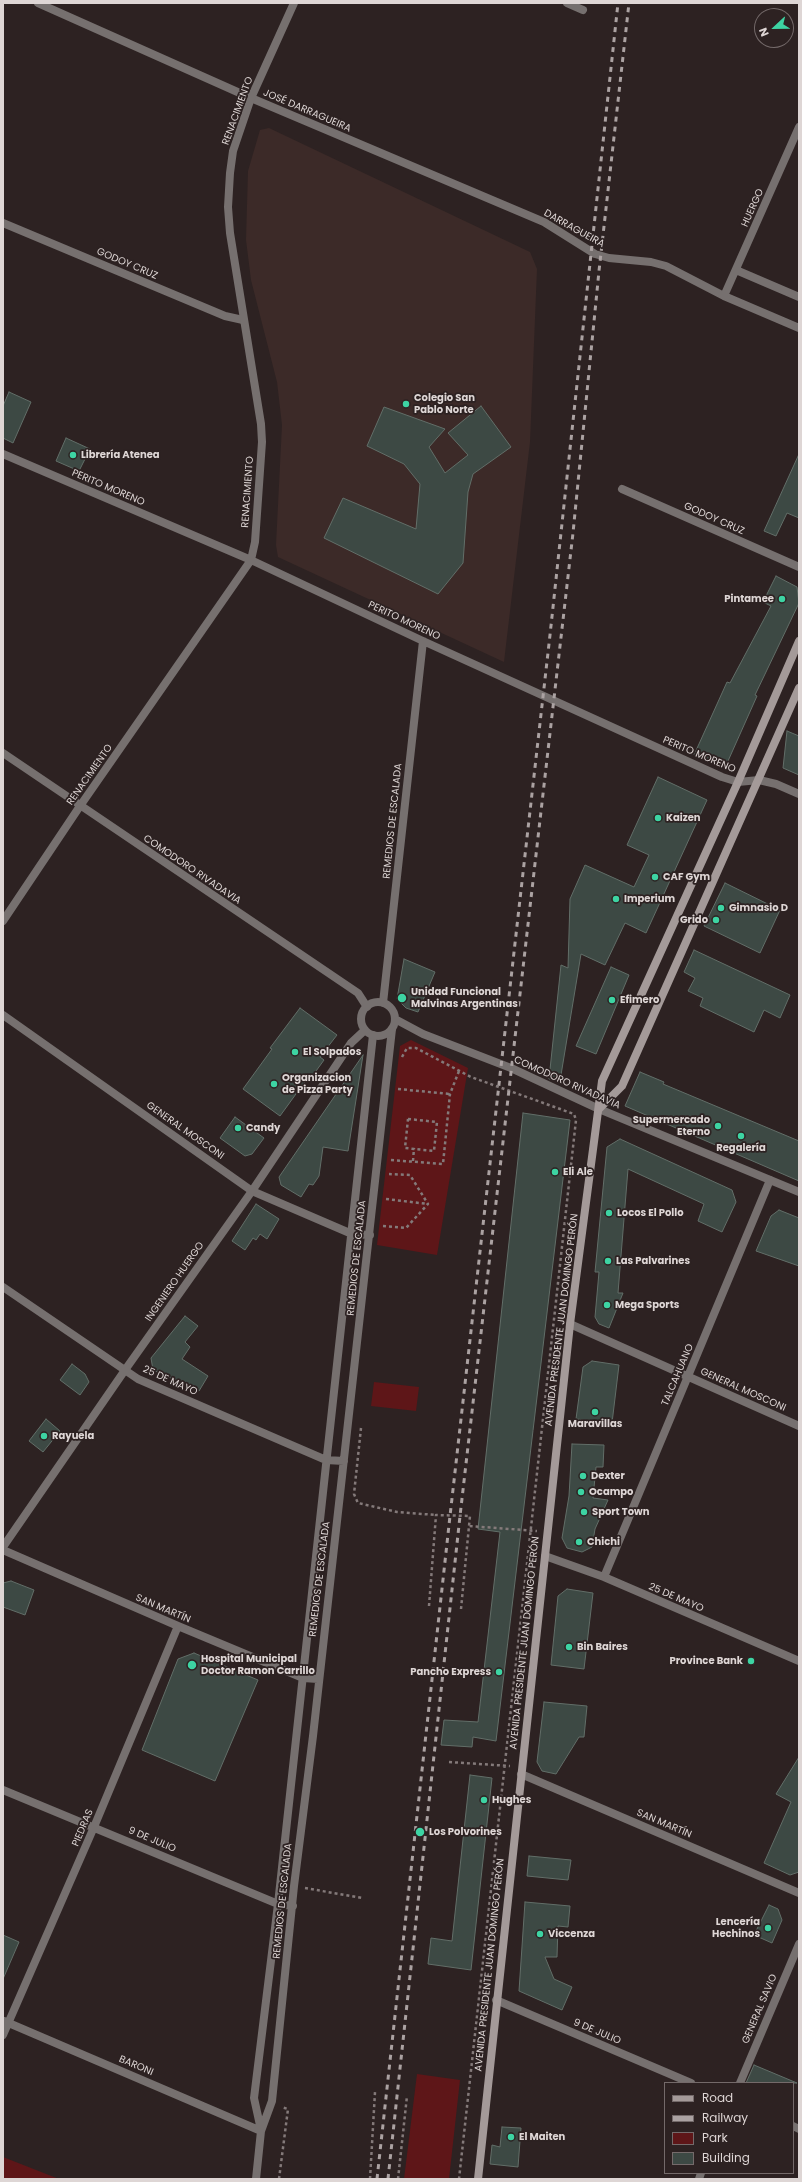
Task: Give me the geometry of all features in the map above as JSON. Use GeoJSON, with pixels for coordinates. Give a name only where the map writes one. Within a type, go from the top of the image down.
{"type":"FeatureCollection","features":[{"type":"Feature","properties":{"kind":"main road","name":"AVENIDA PRESIDENTE JUAN DOMINGO PERÓN"},"geometry":{"type":"LineString","coordinates":[[478,2179],[496,2000],[570,1324],[602,1081],[738,782],[799,641]]}},
{"type":"Feature","properties":{"kind":"main road"},"geometry":{"type":"LineString","coordinates":[[599,1109],[622,1086],[799,688]]}},
{"type":"Feature","properties":{"kind":"street","name":"JOSÉ DARRAGUEIRA"},"geometry":{"type":"LineString","coordinates":[[38,3],[251,98],[504,206]]}},
{"type":"Feature","properties":{"kind":"street","name":"RENACIMIENTO"},"geometry":{"type":"LineString","coordinates":[[3,921],[80,806],[251,560],[254,542],[262,442],[261,424],[243,320],[230,233],[228,207],[233,151],[251,98],[294,3]]}},
{"type":"Feature","properties":{"kind":"street"},"geometry":{"type":"LineString","coordinates":[[568,3],[583,10]]}},
{"type":"Feature","properties":{"kind":"street","name":"HUERGO"},"geometry":{"type":"LineString","coordinates":[[724,296],[799,127]]}},
{"type":"Feature","properties":{"kind":"street","name":"DARRAGUEIRA"},"geometry":{"type":"LineString","coordinates":[[504,206],[544,222],[595,254],[609,258],[651,262],[666,266],[724,296]]}},
{"type":"Feature","properties":{"kind":"street","name":"GODOY CRUZ"},"geometry":{"type":"LineString","coordinates":[[3,223],[224,316],[243,320]]}},
{"type":"Feature","properties":{"kind":"street"},"geometry":{"type":"LineString","coordinates":[[736,270],[799,297]]}},
{"type":"Feature","properties":{"kind":"street"},"geometry":{"type":"LineString","coordinates":[[724,296],[799,328]]}},
{"type":"Feature","properties":{"kind":"street","name":"PERITO MORENO"},"geometry":{"type":"LineString","coordinates":[[3,454],[251,560],[423,641],[722,777],[738,782],[759,780],[776,784],[799,794]]}},
{"type":"Feature","properties":{"kind":"street","name":"GODOY CRUZ"},"geometry":{"type":"LineString","coordinates":[[622,489],[799,567]]}},
{"type":"Feature","properties":{"kind":"street","name":"REMEDIOS DE ESCALADA"},"geometry":{"type":"LineString","coordinates":[[383,1003],[423,641]]}},
{"type":"Feature","properties":{"kind":"street","name":"COMODORO RIVADAVIA"},"geometry":{"type":"LineString","coordinates":[[3,753],[358,993],[367,1007]]}},
{"type":"Feature","properties":{"kind":"street"},"geometry":{"type":"LineString","coordinates":[[377,1002],[383,1003],[391,1009],[395,1019],[392,1029],[384,1035],[373,1035],[365,1030],[361,1020],[367,1007],[377,1002]]}},
{"type":"Feature","properties":{"kind":"street","name":"GENERAL MOSCONI"},"geometry":{"type":"LineString","coordinates":[[3,1015],[252,1191],[352,1234],[370,1235]]}},
{"type":"Feature","properties":{"kind":"street","name":"COMODORO RIVADAVIA"},"geometry":{"type":"LineString","coordinates":[[395,1019],[423,1034],[511,1068],[599,1109],[799,1192]]}},
{"type":"Feature","properties":{"kind":"street","name":"REMEDIOS DE ESCALADA"},"geometry":{"type":"LineString","coordinates":[[256,2179],[261,2131],[272,2101],[294,1886],[370,1235],[392,1029]]}},
{"type":"Feature","properties":{"kind":"street","name":"INGENIERO HUERGO"},"geometry":{"type":"LineString","coordinates":[[3,1548],[124,1370],[252,1191],[351,1043],[365,1030]]}},
{"type":"Feature","properties":{"kind":"street","name":"REMEDIOS DE ESCALADA"},"geometry":{"type":"LineString","coordinates":[[261,2131],[254,2098],[278,1904],[373,1035]]}},
{"type":"Feature","properties":{"kind":"street","name":"TALCAHUANO"},"geometry":{"type":"LineString","coordinates":[[604,1577],[770,1180]]}},
{"type":"Feature","properties":{"kind":"street","name":"25 DE MAYO"},"geometry":{"type":"LineString","coordinates":[[3,1288],[138,1379],[326,1460],[344,1460]]}},
{"type":"Feature","properties":{"kind":"street","name":"GENERAL MOSCONI"},"geometry":{"type":"LineString","coordinates":[[570,1324],[799,1426]]}},
{"type":"Feature","properties":{"kind":"street","name":"SAN MARTÍN"},"geometry":{"type":"LineString","coordinates":[[3,1548],[178,1626],[303,1678],[318,1679]]}},
{"type":"Feature","properties":{"kind":"street","name":"25 DE MAYO"},"geometry":{"type":"LineString","coordinates":[[545,1556],[604,1577],[799,1661]]}},
{"type":"Feature","properties":{"kind":"street","name":"PIEDRAS"},"geometry":{"type":"LineString","coordinates":[[3,2035],[6,2022],[94,1827],[178,1626]]}},
{"type":"Feature","properties":{"kind":"street","name":"SAN MARTÍN"},"geometry":{"type":"LineString","coordinates":[[522,1770],[799,1894]]}},
{"type":"Feature","properties":{"kind":"street","name":"9 DE JULIO"},"geometry":{"type":"LineString","coordinates":[[3,1790],[278,1904],[293,1906]]}},
{"type":"Feature","properties":{"kind":"street","name":"GENERAL SAVIO"},"geometry":{"type":"LineString","coordinates":[[740,2082],[799,1944]]}},
{"type":"Feature","properties":{"kind":"street","name":"9 DE JULIO"},"geometry":{"type":"LineString","coordinates":[[496,2000],[689,2082]]}},
{"type":"Feature","properties":{"kind":"street","name":"BARONI"},"geometry":{"type":"LineString","coordinates":[[6,2022],[261,2131]]}},
{"type":"Feature","properties":{"kind":"path"},"geometry":{"type":"LineString","coordinates":[[401,1062],[406,1048],[416,1048],[471,1077],[574,1114],[576,1120],[458,2179]]}},
{"type":"Feature","properties":{"kind":"path"},"geometry":{"type":"LineString","coordinates":[[391,1160],[443,1164],[450,1094],[459,1071]]}},
{"type":"Feature","properties":{"kind":"path"},"geometry":{"type":"LineString","coordinates":[[398,1097],[399,1082]]}},
{"type":"Feature","properties":{"kind":"path"},"geometry":{"type":"LineString","coordinates":[[398,1089],[450,1094]]}},
{"type":"Feature","properties":{"kind":"path"},"geometry":{"type":"LineString","coordinates":[[408,1119],[437,1122],[434,1151],[414,1148],[405,1148],[408,1119]]}},
{"type":"Feature","properties":{"kind":"path"},"geometry":{"type":"LineString","coordinates":[[413,1161],[414,1148]]}},
{"type":"Feature","properties":{"kind":"path"},"geometry":{"type":"LineString","coordinates":[[388,1180],[392,1152]]}},
{"type":"Feature","properties":{"kind":"path"},"geometry":{"type":"LineString","coordinates":[[389,1174],[410,1176],[428,1204]]}},
{"type":"Feature","properties":{"kind":"path"},"geometry":{"type":"LineString","coordinates":[[386,1206],[387,1192]]}},
{"type":"Feature","properties":{"kind":"path"},"geometry":{"type":"LineString","coordinates":[[386,1199],[428,1204]]}},
{"type":"Feature","properties":{"kind":"path"},"geometry":{"type":"LineString","coordinates":[[384,1226],[406,1228],[428,1204]]}},
{"type":"Feature","properties":{"kind":"path"},"geometry":{"type":"LineString","coordinates":[[383,1234],[384,1219]]}},
{"type":"Feature","properties":{"kind":"path"},"geometry":{"type":"LineString","coordinates":[[362,1424],[354,1494],[358,1503],[390,1511],[470,1516],[461,1609]]}},
{"type":"Feature","properties":{"kind":"path"},"geometry":{"type":"LineString","coordinates":[[428,1606],[436,1515]]}},
{"type":"Feature","properties":{"kind":"path"},"geometry":{"type":"LineString","coordinates":[[469,1526],[547,1532]]}},
{"type":"Feature","properties":{"kind":"path"},"geometry":{"type":"LineString","coordinates":[[449,1762],[504,1765],[522,1770]]}},
{"type":"Feature","properties":{"kind":"path"},"geometry":{"type":"LineString","coordinates":[[294,1886],[362,1898]]}},
{"type":"Feature","properties":{"kind":"path"},"geometry":{"type":"LineString","coordinates":[[370,2179],[375,2092]]}},
{"type":"Feature","properties":{"kind":"path"},"geometry":{"type":"LineString","coordinates":[[398,2179],[407,2096]]}},
{"type":"Feature","properties":{"kind":"shaded area","name":"Colegio San Pablo Norte"},"geometry":{"type":"Polygon","coordinates":[[[269,128],[530,252],[537,269],[530,442],[504,662],[278,557],[276,545],[282,425],[277,382],[251,280],[246,240],[248,171],[260,130],[269,128]]]}},
{"type":"Feature","properties":{"kind":"green space"},"geometry":{"type":"Polygon","coordinates":[[[411,1040],[468,1068],[437,1255],[377,1245],[400,1046],[411,1040]]]}},
{"type":"Feature","properties":{"kind":"green space"},"geometry":{"type":"Polygon","coordinates":[[[374,1382],[419,1387],[416,1411],[371,1406],[374,1382]]]}},
{"type":"Feature","properties":{"kind":"green space"},"geometry":{"type":"Polygon","coordinates":[[[417,2074],[460,2080],[449,2179],[404,2179],[417,2074]]]}},
{"type":"Feature","properties":{"kind":"green space"},"geometry":{"type":"Polygon","coordinates":[[[3,2157],[59,2179],[3,2179],[3,2157]]]}},
{"type":"Feature","properties":{"kind":"building"},"geometry":{"type":"Polygon","coordinates":[[[9,392],[31,402],[13,443],[3,438],[3,406],[9,392]]]}},
{"type":"Feature","properties":{"kind":"building","name":"Colegio San Pablo Norte"},"geometry":{"type":"Polygon","coordinates":[[[481,406],[511,447],[473,474],[468,492],[463,563],[438,594],[324,538],[343,498],[416,529],[420,484],[404,464],[367,446],[384,407],[445,429],[429,447],[445,473],[468,455],[448,433],[481,406]]]}},
{"type":"Feature","properties":{"kind":"building","name":"Librería Atenea"},"geometry":{"type":"Polygon","coordinates":[[[66,438],[90,449],[79,471],[56,461],[66,438]]]}},
{"type":"Feature","properties":{"kind":"building"},"geometry":{"type":"Polygon","coordinates":[[[799,454],[799,518],[787,513],[776,536],[764,531],[799,454]]]}},
{"type":"Feature","properties":{"kind":"building"},"geometry":{"type":"Polygon","coordinates":[[[776,576],[797,587],[799,603],[755,695],[757,696],[728,761],[720,766],[694,755],[727,682],[730,683],[771,606],[763,602],[776,576]]]}},
{"type":"Feature","properties":{"kind":"building"},"geometry":{"type":"Polygon","coordinates":[[[787,731],[799,736],[799,775],[783,768],[787,731]]]}},
{"type":"Feature","properties":{"kind":"building"},"geometry":{"type":"Polygon","coordinates":[[[658,777],[707,800],[646,933],[625,923],[605,965],[581,954],[560,1081],[549,1079],[561,965],[568,968],[570,899],[585,865],[634,887],[649,855],[627,845],[658,777]]]}},
{"type":"Feature","properties":{"kind":"building"},"geometry":{"type":"Polygon","coordinates":[[[725,883],[780,910],[760,953],[704,926],[725,883]]]}},
{"type":"Feature","properties":{"kind":"building"},"geometry":{"type":"Polygon","coordinates":[[[694,950],[790,995],[780,1018],[764,1010],[754,1032],[700,1006],[703,998],[688,991],[695,978],[684,972],[694,950]]]}},
{"type":"Feature","properties":{"kind":"building"},"geometry":{"type":"Polygon","coordinates":[[[404,959],[435,972],[418,1012],[406,1008],[397,999],[404,959]]]}},
{"type":"Feature","properties":{"kind":"building"},"geometry":{"type":"Polygon","coordinates":[[[611,967],[629,975],[596,1054],[576,1046],[611,967]]]}},
{"type":"Feature","properties":{"kind":"building"},"geometry":{"type":"Polygon","coordinates":[[[300,1008],[337,1035],[320,1057],[324,1060],[311,1078],[309,1076],[280,1116],[243,1089],[272,1049],[270,1048],[300,1008]]]}},
{"type":"Feature","properties":{"kind":"building"},"geometry":{"type":"Polygon","coordinates":[[[363,1055],[348,1151],[323,1147],[319,1176],[313,1185],[309,1184],[301,1197],[281,1185],[279,1177],[363,1055]]]}},
{"type":"Feature","properties":{"kind":"building"},"geometry":{"type":"Polygon","coordinates":[[[640,1072],[664,1082],[663,1084],[799,1141],[799,1181],[625,1106],[640,1072]]]}},
{"type":"Feature","properties":{"kind":"building"},"geometry":{"type":"Polygon","coordinates":[[[523,1113],[570,1120],[496,1741],[473,1737],[472,1747],[441,1745],[444,1720],[478,1722],[500,1532],[478,1529],[523,1113]]]}},
{"type":"Feature","properties":{"kind":"building","name":"Candy"},"geometry":{"type":"Polygon","coordinates":[[[235,1117],[264,1138],[252,1154],[245,1156],[220,1138],[235,1117]]]}},
{"type":"Feature","properties":{"kind":"building"},"geometry":{"type":"Polygon","coordinates":[[[620,1139],[732,1190],[736,1202],[722,1232],[698,1221],[704,1204],[628,1169],[618,1293],[623,1293],[609,1328],[599,1324],[595,1317],[599,1272],[595,1272],[607,1147],[620,1139]]]}},
{"type":"Feature","properties":{"kind":"building"},"geometry":{"type":"Polygon","coordinates":[[[256,1204],[279,1219],[267,1239],[260,1234],[256,1240],[253,1238],[245,1250],[232,1241],[256,1204]]]}},
{"type":"Feature","properties":{"kind":"building"},"geometry":{"type":"Polygon","coordinates":[[[779,1210],[799,1218],[799,1266],[756,1251],[771,1216],[779,1210]]]}},
{"type":"Feature","properties":{"kind":"building"},"geometry":{"type":"Polygon","coordinates":[[[185,1316],[198,1326],[185,1342],[190,1347],[182,1359],[208,1376],[199,1391],[153,1370],[151,1358],[185,1316]]]}},
{"type":"Feature","properties":{"kind":"building"},"geometry":{"type":"Polygon","coordinates":[[[592,1361],[619,1365],[612,1423],[576,1419],[583,1367],[592,1361]]]}},
{"type":"Feature","properties":{"kind":"building"},"geometry":{"type":"Polygon","coordinates":[[[72,1364],[85,1374],[89,1382],[80,1395],[60,1380],[72,1364]]]}},
{"type":"Feature","properties":{"kind":"building","name":"Rayuela"},"geometry":{"type":"Polygon","coordinates":[[[46,1419],[60,1431],[43,1452],[29,1441],[46,1419]]]}},
{"type":"Feature","properties":{"kind":"building"},"geometry":{"type":"Polygon","coordinates":[[[572,1444],[604,1445],[603,1467],[596,1467],[593,1498],[608,1500],[595,1529],[592,1547],[582,1552],[567,1548],[562,1538],[569,1496],[572,1444]]]}},
{"type":"Feature","properties":{"kind":"building"},"geometry":{"type":"Polygon","coordinates":[[[11,1581],[34,1590],[25,1615],[3,1607],[3,1583],[11,1581]]]}},
{"type":"Feature","properties":{"kind":"building"},"geometry":{"type":"Polygon","coordinates":[[[567,1589],[593,1593],[584,1669],[551,1665],[558,1596],[567,1589]]]}},
{"type":"Feature","properties":{"kind":"building"},"geometry":{"type":"Polygon","coordinates":[[[194,1653],[258,1680],[215,1781],[142,1750],[178,1659],[194,1653]]]}},
{"type":"Feature","properties":{"kind":"building"},"geometry":{"type":"Polygon","coordinates":[[[544,1702],[587,1706],[584,1737],[579,1737],[556,1774],[542,1771],[537,1762],[544,1702]]]}},
{"type":"Feature","properties":{"kind":"building"},"geometry":{"type":"Polygon","coordinates":[[[799,1757],[799,1872],[790,1875],[764,1863],[791,1802],[776,1794],[799,1757]]]}},
{"type":"Feature","properties":{"kind":"building"},"geometry":{"type":"Polygon","coordinates":[[[470,1775],[492,1778],[471,1970],[428,1964],[431,1938],[452,1941],[470,1775]]]}},
{"type":"Feature","properties":{"kind":"building"},"geometry":{"type":"Polygon","coordinates":[[[529,1856],[571,1860],[568,1880],[527,1876],[529,1856]]]}},
{"type":"Feature","properties":{"kind":"building"},"geometry":{"type":"Polygon","coordinates":[[[525,1902],[570,1906],[568,1927],[558,1926],[557,1957],[545,1957],[554,1979],[572,1987],[562,2010],[519,1991],[525,1902]]]}},
{"type":"Feature","properties":{"kind":"building","name":"Lencería Hechinos"},"geometry":{"type":"Polygon","coordinates":[[[769,1905],[778,1909],[782,1920],[772,1943],[754,1935],[769,1905]]]}},
{"type":"Feature","properties":{"kind":"building"},"geometry":{"type":"Polygon","coordinates":[[[3,1935],[19,1942],[3,1979],[3,1935]]]}},
{"type":"Feature","properties":{"kind":"building"},"geometry":{"type":"Polygon","coordinates":[[[754,2065],[797,2083],[794,2082],[746,2082],[754,2065]]]}},
{"type":"Feature","properties":{"kind":"building"},"geometry":{"type":"Polygon","coordinates":[[[502,2127],[521,2128],[518,2167],[490,2164],[492,2145],[500,2147],[502,2127]]]}},
{"type":"Feature","properties":{"kind":"railway"},"geometry":{"type":"LineString","coordinates":[[377,2179],[450,1516],[550,635],[618,3]]}},
{"type":"Feature","properties":{"kind":"railway"},"geometry":{"type":"LineString","coordinates":[[388,2179],[460,1516],[573,533],[599,271],[629,3]]}},
{"type":"Feature","properties":{"kind":"place","name":"Colegio San Pablo Norte"},"geometry":{"type":"Point","coordinates":[406,404]}},
{"type":"Feature","properties":{"kind":"place","name":"Librería Atenea"},"geometry":{"type":"Point","coordinates":[73,455]}},
{"type":"Feature","properties":{"kind":"place","name":"Pintamee"},"geometry":{"type":"Point","coordinates":[782,599]}},
{"type":"Feature","properties":{"kind":"place","name":"Kaizen"},"geometry":{"type":"Point","coordinates":[658,818]}},
{"type":"Feature","properties":{"kind":"place","name":"CAF Gym"},"geometry":{"type":"Point","coordinates":[655,877]}},
{"type":"Feature","properties":{"kind":"place","name":"Imperium"},"geometry":{"type":"Point","coordinates":[616,899]}},
{"type":"Feature","properties":{"kind":"place","name":"Gimnasio D"},"geometry":{"type":"Point","coordinates":[721,908]}},
{"type":"Feature","properties":{"kind":"place","name":"Grido"},"geometry":{"type":"Point","coordinates":[716,920]}},
{"type":"Feature","properties":{"kind":"place","name":"Unidad Funcional Malvinas Argentinas"},"geometry":{"type":"Point","coordinates":[402,998]}},
{"type":"Feature","properties":{"kind":"place","name":"Efimero"},"geometry":{"type":"Point","coordinates":[612,1000]}},
{"type":"Feature","properties":{"kind":"place","name":"El Solpados"},"geometry":{"type":"Point","coordinates":[295,1052]}},
{"type":"Feature","properties":{"kind":"place","name":"Organizacion de Pizza Party"},"geometry":{"type":"Point","coordinates":[274,1084]}},
{"type":"Feature","properties":{"kind":"place","name":"Supermercado Eterno"},"geometry":{"type":"Point","coordinates":[718,1126]}},
{"type":"Feature","properties":{"kind":"place","name":"Candy"},"geometry":{"type":"Point","coordinates":[238,1128]}},
{"type":"Feature","properties":{"kind":"place","name":"Regalería"},"geometry":{"type":"Point","coordinates":[741,1136]}},
{"type":"Feature","properties":{"kind":"place","name":"Eli Ale"},"geometry":{"type":"Point","coordinates":[555,1172]}},
{"type":"Feature","properties":{"kind":"place","name":"Locos El Pollo"},"geometry":{"type":"Point","coordinates":[609,1213]}},
{"type":"Feature","properties":{"kind":"place","name":"Las Palvarines"},"geometry":{"type":"Point","coordinates":[608,1261]}},
{"type":"Feature","properties":{"kind":"place","name":"Mega Sports"},"geometry":{"type":"Point","coordinates":[607,1305]}},
{"type":"Feature","properties":{"kind":"place","name":"Maravillas"},"geometry":{"type":"Point","coordinates":[595,1412]}},
{"type":"Feature","properties":{"kind":"place","name":"Rayuela"},"geometry":{"type":"Point","coordinates":[44,1436]}},
{"type":"Feature","properties":{"kind":"place","name":"Dexter"},"geometry":{"type":"Point","coordinates":[583,1476]}},
{"type":"Feature","properties":{"kind":"place","name":"Ocampo"},"geometry":{"type":"Point","coordinates":[581,1492]}},
{"type":"Feature","properties":{"kind":"place","name":"Sport Town"},"geometry":{"type":"Point","coordinates":[584,1512]}},
{"type":"Feature","properties":{"kind":"place","name":"Chichi"},"geometry":{"type":"Point","coordinates":[579,1542]}},
{"type":"Feature","properties":{"kind":"place","name":"Bin Baires"},"geometry":{"type":"Point","coordinates":[569,1647]}},
{"type":"Feature","properties":{"kind":"place","name":"Province Bank"},"geometry":{"type":"Point","coordinates":[751,1661]}},
{"type":"Feature","properties":{"kind":"place","name":"Hospital Municipal Doctor Ramon Carrillo"},"geometry":{"type":"Point","coordinates":[192,1665]}},
{"type":"Feature","properties":{"kind":"place","name":"Pancho Express"},"geometry":{"type":"Point","coordinates":[499,1672]}},
{"type":"Feature","properties":{"kind":"place","name":"Hughes"},"geometry":{"type":"Point","coordinates":[484,1800]}},
{"type":"Feature","properties":{"kind":"place","name":"Los Polvorines"},"geometry":{"type":"Point","coordinates":[420,1832]}},
{"type":"Feature","properties":{"kind":"place","name":"Lencería Hechinos"},"geometry":{"type":"Point","coordinates":[768,1928]}},
{"type":"Feature","properties":{"kind":"place","name":"Viccenza"},"geometry":{"type":"Point","coordinates":[540,1934]}},
{"type":"Feature","properties":{"kind":"place","name":"El Maiten"},"geometry":{"type":"Point","coordinates":[511,2137]}}]}
